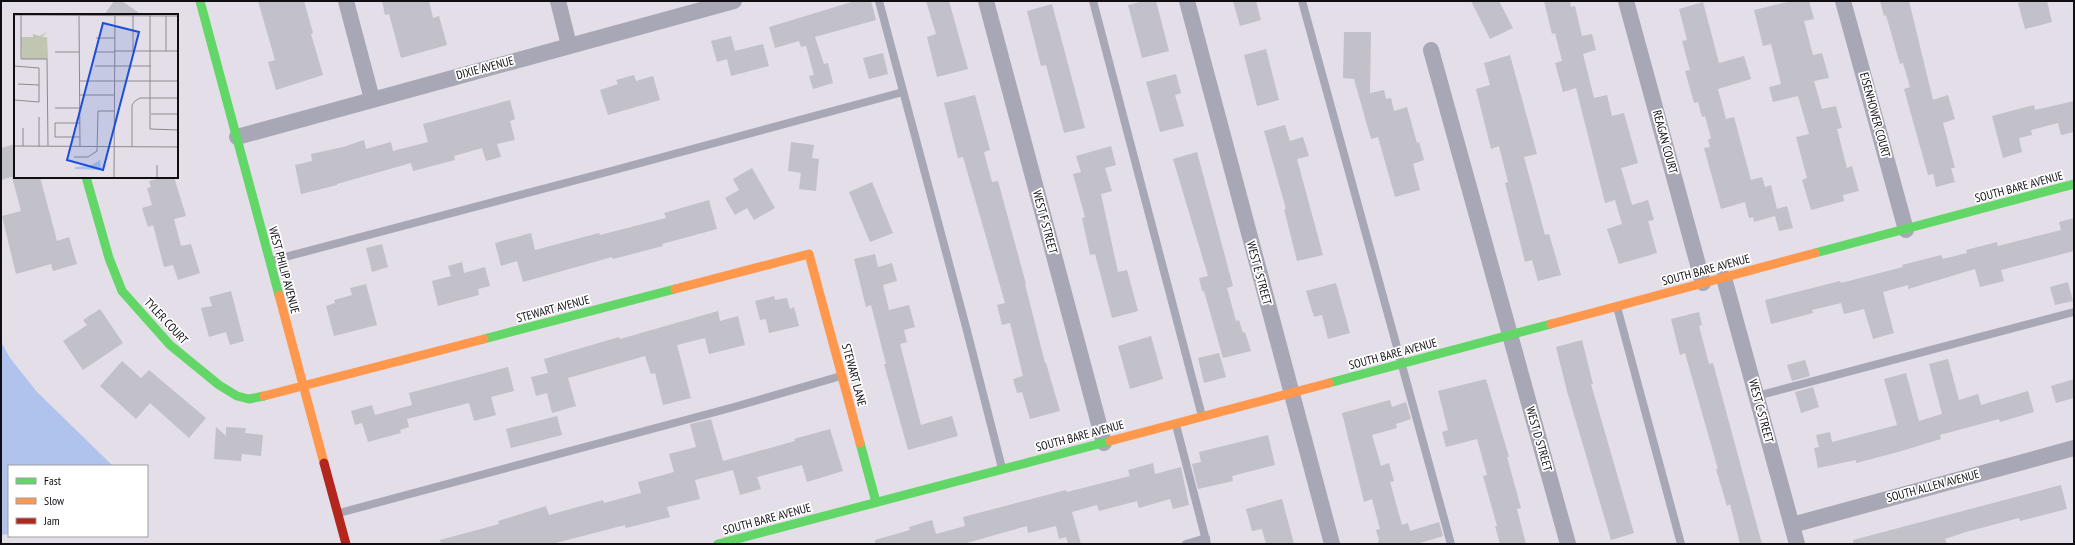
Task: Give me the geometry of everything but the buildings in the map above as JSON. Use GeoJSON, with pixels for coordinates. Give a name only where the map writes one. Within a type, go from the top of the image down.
{"type":"FeatureCollection","features":[{"type":"Feature","properties":{"kind":"street","name":"WEST PHILIP AVENUE"},"geometry":{"type":"LineString","coordinates":[[200,1],[268,261],[346,544]]}},
{"type":"Feature","properties":{"kind":"street"},"geometry":{"type":"LineString","coordinates":[[346,1],[372,99]]}},
{"type":"Feature","properties":{"kind":"street"},"geometry":{"type":"LineString","coordinates":[[558,1],[570,45]]}},
{"type":"Feature","properties":{"kind":"street","name":"DIXIE AVENUE"},"geometry":{"type":"LineString","coordinates":[[236,137],[734,1]]}},
{"type":"Feature","properties":{"kind":"street","name":"WEST F STREET"},"geometry":{"type":"LineString","coordinates":[[986,1],[1104,443]]}},
{"type":"Feature","properties":{"kind":"street","name":"WEST E STREET"},"geometry":{"type":"LineString","coordinates":[[1187,1],[1332,544]]}},
{"type":"Feature","properties":{"kind":"street","name":"REAGAN COURT"},"geometry":{"type":"LineString","coordinates":[[1626,1],[1703,284]]}},
{"type":"Feature","properties":{"kind":"street","name":"EISENHOWER COURT"},"geometry":{"type":"LineString","coordinates":[[1843,1],[1906,230]]}},
{"type":"Feature","properties":{"kind":"street","name":"WEST D STREET"},"geometry":{"type":"LineString","coordinates":[[1431,50],[1568,544]]}},
{"type":"Feature","properties":{"kind":"street","name":"TYLER COURT"},"geometry":{"type":"LineString","coordinates":[[86,178],[109,258],[122,291],[170,345],[219,385],[237,396],[249,398],[303,386]]}},
{"type":"Feature","properties":{"kind":"street","name":"SOUTH BARE AVENUE"},"geometry":{"type":"LineString","coordinates":[[718,544],[1292,394],[2074,184]]}},
{"type":"Feature","properties":{"kind":"street","name":"STEWART AVENUE"},"geometry":{"type":"LineString","coordinates":[[303,386],[809,254]]}},
{"type":"Feature","properties":{"kind":"street","name":"STEWART LANE"},"geometry":{"type":"LineString","coordinates":[[809,254],[876,502]]}},
{"type":"Feature","properties":{"kind":"street","name":"WEST C STREET"},"geometry":{"type":"LineString","coordinates":[[1724,278],[1797,544]]}},
{"type":"Feature","properties":{"kind":"street","name":"SOUTH ALLEN AVENUE"},"geometry":{"type":"LineString","coordinates":[[1792,525],[2074,448]]}},
{"type":"Feature","properties":{"kind":"lane"},"geometry":{"type":"LineString","coordinates":[[878,1],[1002,469]]}},
{"type":"Feature","properties":{"kind":"lane"},"geometry":{"type":"LineString","coordinates":[[1093,1],[1202,417]]}},
{"type":"Feature","properties":{"kind":"lane"},"geometry":{"type":"LineString","coordinates":[[1302,1],[1451,544]]}},
{"type":"Feature","properties":{"kind":"lane"},"geometry":{"type":"LineString","coordinates":[[268,261],[611,171],[903,92]]}},
{"type":"Feature","properties":{"kind":"lane"},"geometry":{"type":"LineString","coordinates":[[1617,306],[1681,544]]}},
{"type":"Feature","properties":{"kind":"lane"},"geometry":{"type":"LineString","coordinates":[[1757,396],[2074,312]]}},
{"type":"Feature","properties":{"kind":"lane"},"geometry":{"type":"LineString","coordinates":[[338,514],[734,407],[842,376]]}},
{"type":"Feature","properties":{"kind":"lane"},"geometry":{"type":"LineString","coordinates":[[1176,424],[1207,541],[1186,544]]}},
{"type":"Feature","properties":{"kind":"water"},"geometry":{"type":"Polygon","coordinates":[[[1,342],[10,358],[37,392],[112,465],[8,465],[8,534],[1,535],[1,342]]]}},
{"type":"Feature","properties":{"kind":"traffic: fast"},"geometry":{"type":"LineString","coordinates":[[200,1],[279,295]]}},
{"type":"Feature","properties":{"kind":"traffic: fast"},"geometry":{"type":"LineString","coordinates":[[86,178],[109,258],[122,291],[170,345],[219,385],[237,396],[249,399],[264,396]]}},
{"type":"Feature","properties":{"kind":"traffic: fast"},"geometry":{"type":"LineString","coordinates":[[1815,253],[2074,184]]}},
{"type":"Feature","properties":{"kind":"traffic: fast"},"geometry":{"type":"LineString","coordinates":[[484,339],[675,289]]}},
{"type":"Feature","properties":{"kind":"traffic: fast"},"geometry":{"type":"LineString","coordinates":[[1329,383],[1551,324]]}},
{"type":"Feature","properties":{"kind":"traffic: fast"},"geometry":{"type":"LineString","coordinates":[[718,544],[1110,441]]}},
{"type":"Feature","properties":{"kind":"traffic: fast"},"geometry":{"type":"LineString","coordinates":[[860,443],[876,502]]}},
{"type":"Feature","properties":{"kind":"traffic: slow"},"geometry":{"type":"LineString","coordinates":[[1551,324],[1815,253]]}},
{"type":"Feature","properties":{"kind":"traffic: slow"},"geometry":{"type":"LineString","coordinates":[[675,289],[809,254],[860,443]]}},
{"type":"Feature","properties":{"kind":"traffic: slow"},"geometry":{"type":"LineString","coordinates":[[279,295],[324,463]]}},
{"type":"Feature","properties":{"kind":"traffic: slow"},"geometry":{"type":"LineString","coordinates":[[264,396],[484,339]]}},
{"type":"Feature","properties":{"kind":"traffic: slow"},"geometry":{"type":"LineString","coordinates":[[1110,441],[1329,383]]}},
{"type":"Feature","properties":{"kind":"traffic: jam"},"geometry":{"type":"LineString","coordinates":[[324,463],[346,544]]}}]}
